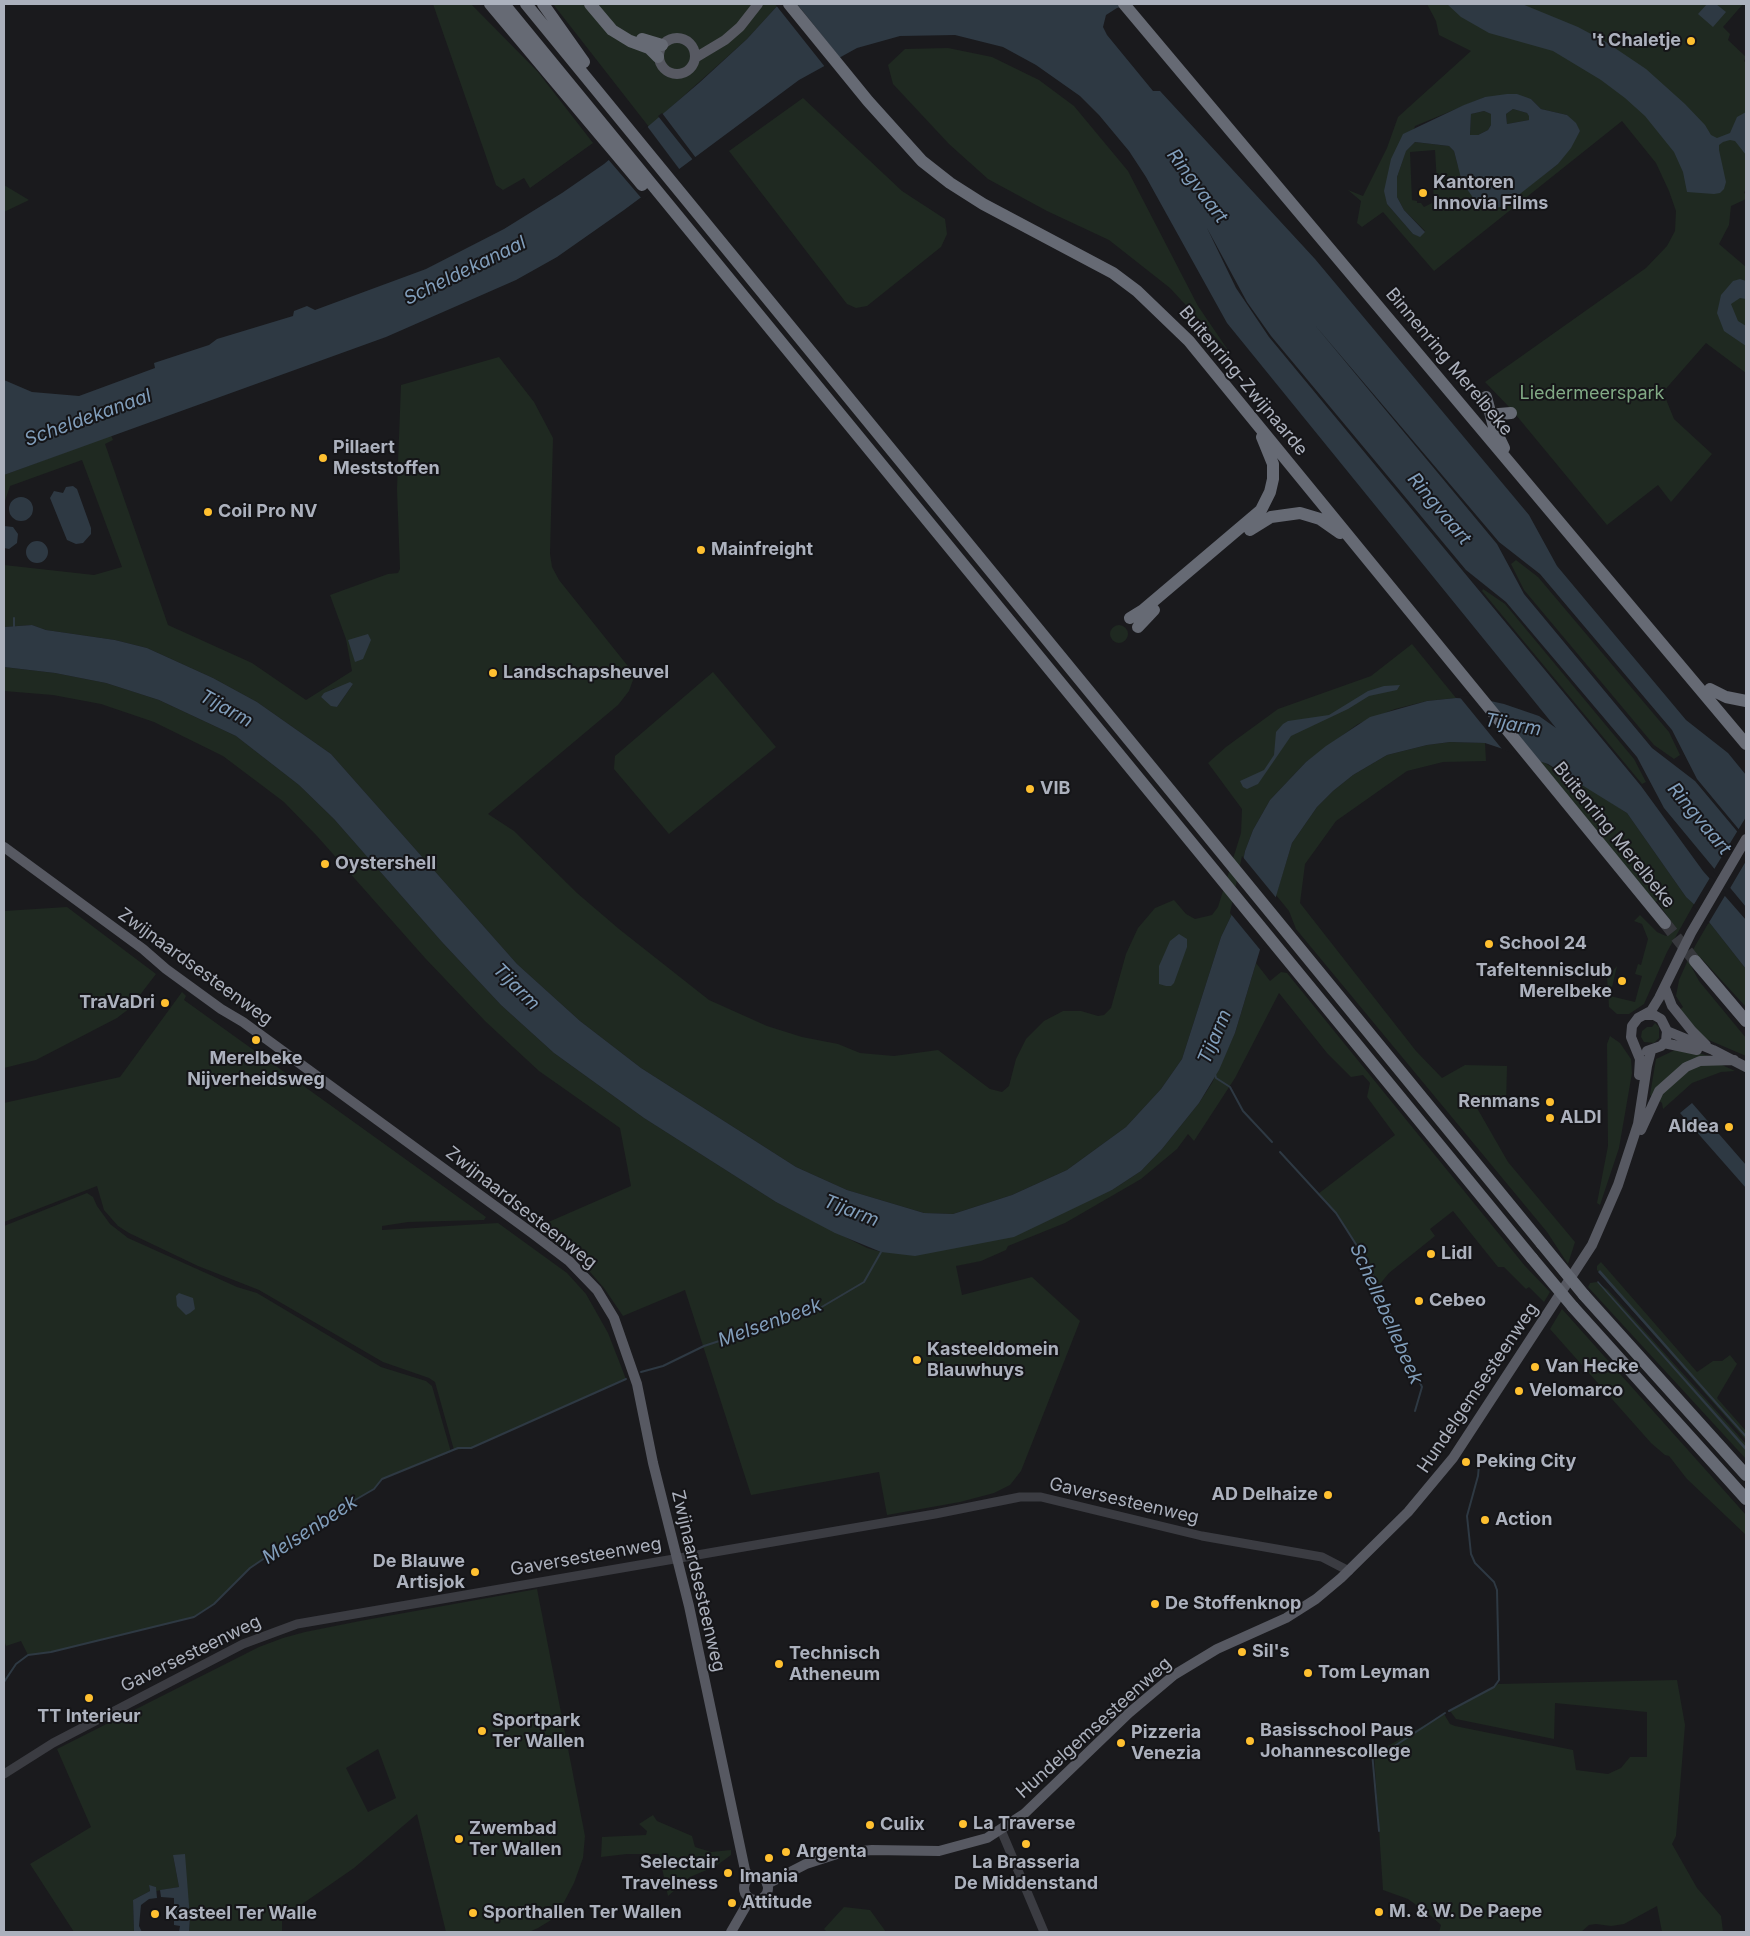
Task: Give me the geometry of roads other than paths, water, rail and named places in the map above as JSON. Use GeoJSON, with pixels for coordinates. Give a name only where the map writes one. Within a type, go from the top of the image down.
{"type":"FeatureCollection","features":[{"type":"Feature","properties":{"kind":"highway"},"geometry":{"type":"LineString","coordinates":[[482,4],[594,122],[704,250],[1532,1258],[1746,1499]]}},
{"type":"Feature","properties":{"kind":"highway"},"geometry":{"type":"LineString","coordinates":[[490,4],[543,67]]}},
{"type":"Feature","properties":{"kind":"highway"},"geometry":{"type":"LineString","coordinates":[[504,4],[594,122]]}},
{"type":"Feature","properties":{"kind":"highway"},"geometry":{"type":"LineString","coordinates":[[526,4],[612,107]]}},
{"type":"Feature","properties":{"kind":"highway"},"geometry":{"type":"LineString","coordinates":[[543,4],[620,119],[690,205],[1584,1296],[1746,1475]]}},
{"type":"Feature","properties":{"kind":"highway"},"geometry":{"type":"LineString","coordinates":[[590,4],[612,30],[630,41],[660,51]]}},
{"type":"Feature","properties":{"kind":"highway"},"geometry":{"type":"LineString","coordinates":[[598,4],[620,27],[660,51]]}},
{"type":"Feature","properties":{"kind":"highway","name":"Buitenring-Zwijnaarde"},"geometry":{"type":"LineString","coordinates":[[789,4],[868,101],[922,161],[950,183],[982,204],[1088,258],[1138,291],[1190,341],[1471,687]]}},
{"type":"Feature","properties":{"kind":"highway","name":"Binnenring Merelbeke"},"geometry":{"type":"LineString","coordinates":[[1124,4],[1746,744]]}},
{"type":"Feature","properties":{"kind":"highway"},"geometry":{"type":"LineString","coordinates":[[1486,398],[1498,435],[1512,466]]}},
{"type":"Feature","properties":{"kind":"highway"},"geometry":{"type":"LineString","coordinates":[[1245,407],[1246,418],[1262,437],[1273,464],[1273,479],[1266,502],[1256,516],[1143,610],[1134,622],[1147,616],[1252,528],[1271,517],[1289,513],[1310,516],[1329,524],[1344,538],[1355,543]]}},
{"type":"Feature","properties":{"kind":"highway"},"geometry":{"type":"LineString","coordinates":[[1493,418],[1500,414],[1511,413]]}},
{"type":"Feature","properties":{"kind":"highway"},"geometry":{"type":"LineString","coordinates":[[1640,618],[1665,637],[1746,732]]}},
{"type":"Feature","properties":{"kind":"highway","name":"Buitenring Merelbeke"},"geometry":{"type":"LineString","coordinates":[[1471,687],[1665,923]]}},
{"type":"Feature","properties":{"kind":"highway"},"geometry":{"type":"LineString","coordinates":[[1710,689],[1726,697],[1746,701]]}},
{"type":"Feature","properties":{"kind":"highway"},"geometry":{"type":"LineString","coordinates":[[1695,961],[1746,1021]]}},
{"type":"Feature","properties":{"kind":"main road"},"geometry":{"type":"LineString","coordinates":[[695,58],[692,47],[688,42],[678,38],[672,39],[660,51],[664,70],[677,74],[689,70],[695,58],[740,28],[758,4]]}},
{"type":"Feature","properties":{"kind":"main road"},"geometry":{"type":"LineString","coordinates":[[692,47],[713,46]]}},
{"type":"Feature","properties":{"kind":"main road","name":"Hundelgemsesteenweg"},"geometry":{"type":"LineString","coordinates":[[1628,1150],[1640,1065],[1635,1044],[1631,1037],[1632,1026],[1638,1018],[1651,1011],[1665,988],[1695,927],[1746,839]]}},
{"type":"Feature","properties":{"kind":"main road","name":"Zwijnaardsesteenweg"},"geometry":{"type":"LineString","coordinates":[[4,847],[143,949],[166,969],[302,1065],[532,1233],[584,1274],[608,1306],[637,1384],[653,1463],[677,1558],[745,1870],[749,1878]]}},
{"type":"Feature","properties":{"kind":"main road"},"geometry":{"type":"LineString","coordinates":[[1665,988],[1672,1006],[1692,1031],[1718,1052]]}},
{"type":"Feature","properties":{"kind":"main road","name":"Hundelgemsesteenweg"},"geometry":{"type":"LineString","coordinates":[[1661,1019],[1665,988]]}},
{"type":"Feature","properties":{"kind":"main road"},"geometry":{"type":"LineString","coordinates":[[1645,1015],[1654,1015],[1661,1019],[1667,1031],[1664,1043]]}},
{"type":"Feature","properties":{"kind":"main road"},"geometry":{"type":"LineString","coordinates":[[1667,1031],[1718,1052],[1746,1067]]}},
{"type":"Feature","properties":{"kind":"main road"},"geometry":{"type":"LineString","coordinates":[[1635,1044],[1644,1050],[1651,1051],[1664,1043],[1718,1052]]}},
{"type":"Feature","properties":{"kind":"main road","name":"Hundelgemsesteenweg"},"geometry":{"type":"LineString","coordinates":[[767,1884],[806,1864],[830,1856],[859,1851],[939,1851],[980,1840],[1001,1830],[1024,1814],[1129,1713],[1174,1675],[1217,1649],[1286,1618],[1316,1599],[1349,1571],[1408,1512],[1453,1458],[1592,1245],[1618,1185],[1638,1124],[1651,1051]]}},
{"type":"Feature","properties":{"kind":"main road","name":"Hundelgemsesteenweg"},"geometry":{"type":"LineString","coordinates":[[1618,1185],[1626,1178],[1638,1135],[1659,1091],[1694,1063],[1708,1060],[1721,1062],[1734,1060]]}},
{"type":"Feature","properties":{"kind":"main road"},"geometry":{"type":"LineString","coordinates":[[758,1876],[767,1884],[765,1896],[758,1900],[750,1899],[744,1889],[749,1878],[758,1876]]}},
{"type":"Feature","properties":{"kind":"main road"},"geometry":{"type":"LineString","coordinates":[[731,1932],[750,1899]]}},
{"type":"Feature","properties":{"kind":"street","name":"Gaversesteenweg"},"geometry":{"type":"LineString","coordinates":[[4,1774],[34,1753],[91,1723],[243,1644],[279,1630],[323,1619],[935,1514],[1020,1497],[1041,1497],[1155,1526],[1249,1545],[1322,1557],[1349,1571]]}},
{"type":"Feature","properties":{"kind":"street"},"geometry":{"type":"LineString","coordinates":[[1001,1830],[1044,1932]]}},
{"type":"Feature","properties":{"kind":"water"},"geometry":{"type":"Polygon","coordinates":[[[779,4],[1135,4],[1117,8],[1106,15],[1103,27],[1107,35],[1153,91],[1160,91],[1315,259],[1529,515],[1557,566],[1686,720],[1728,753],[1746,775],[1746,838],[1697,779],[1672,730],[1540,574],[1499,542],[1314,324],[1497,544],[1524,594],[1652,748],[1695,781],[1746,842],[1746,907],[1664,808],[1637,757],[1506,602],[1466,570],[1271,336],[1247,302],[1207,228],[1236,288],[1269,337],[1641,786],[1703,871],[1746,920],[1746,969],[1698,908],[1686,897],[1627,813],[1548,764],[1485,743],[1450,742],[1427,745],[1387,755],[1353,775],[1333,791],[1317,807],[1292,843],[1235,1033],[1219,1070],[1199,1103],[1162,1149],[1141,1171],[1112,1190],[1014,1237],[915,1256],[881,1252],[835,1233],[776,1202],[644,1118],[554,1053],[501,1005],[442,942],[334,819],[299,785],[236,736],[159,700],[106,683],[55,673],[4,667],[4,627],[32,625],[46,630],[115,640],[147,648],[213,678],[257,702],[331,754],[517,964],[580,1021],[641,1068],[796,1167],[847,1190],[924,1213],[953,1214],[1012,1195],[1067,1170],[1126,1127],[1161,1089],[1182,1059],[1221,937],[1233,912],[1245,851],[1253,830],[1270,800],[1306,762],[1326,746],[1370,717],[1427,701],[1456,698],[1486,700],[1539,716],[1556,728],[1227,323],[1146,177],[1129,151],[1099,115],[1080,96],[1036,65],[1003,47],[955,35],[900,36],[857,48],[799,80],[624,210],[557,257],[516,280],[386,337],[4,475],[4,380],[32,392],[79,396],[155,368],[154,363],[209,345],[217,339],[293,316],[294,311],[307,306],[315,310],[426,269],[504,229],[604,164],[699,83],[747,39],[779,4]]]}},
{"type":"Feature","properties":{"kind":"water"},"geometry":{"type":"Polygon","coordinates":[[[1447,4],[1522,4],[1578,27],[1606,42],[1646,69],[1685,104],[1705,125],[1711,135],[1717,138],[1730,133],[1737,117],[1746,112],[1746,155],[1735,141],[1723,142],[1719,145],[1719,150],[1726,182],[1724,189],[1720,193],[1714,194],[1687,192],[1683,172],[1674,152],[1645,116],[1625,98],[1601,80],[1553,51],[1489,33],[1461,17],[1447,4]]]}},
{"type":"Feature","properties":{"kind":"water"},"geometry":{"type":"Polygon","coordinates":[[[1707,4],[1716,4],[1726,12],[1713,27],[1698,14],[1707,4]]]}},
{"type":"Feature","properties":{"kind":"water"},"geometry":{"type":"Polygon","coordinates":[[[1517,94],[1531,99],[1541,109],[1567,115],[1576,123],[1580,131],[1571,148],[1558,164],[1501,207],[1488,209],[1474,199],[1462,182],[1454,151],[1449,146],[1415,142],[1406,151],[1397,177],[1397,197],[1404,210],[1425,232],[1420,237],[1413,234],[1387,204],[1384,191],[1391,159],[1403,134],[1485,97],[1517,94]],[[1513,109],[1506,114],[1507,124],[1529,120],[1527,113],[1513,109]],[[1484,111],[1471,114],[1470,135],[1478,135],[1488,130],[1491,125],[1491,114],[1484,111]]]}},
{"type":"Feature","properties":{"kind":"water"},"geometry":{"type":"Polygon","coordinates":[[[1740,279],[1746,281],[1746,299],[1740,298],[1731,304],[1738,321],[1746,326],[1746,346],[1724,331],[1717,313],[1721,295],[1733,281],[1740,279]]]}},
{"type":"Feature","properties":{"kind":"water"},"geometry":{"type":"Polygon","coordinates":[[[73,486],[77,489],[91,528],[91,534],[83,543],[76,544],[67,540],[50,498],[54,491],[63,493],[66,487],[73,486]]]}},
{"type":"Feature","properties":{"kind":"water"},"geometry":{"type":"Polygon","coordinates":[[[21,497],[29,501],[33,509],[29,517],[21,521],[13,517],[9,509],[13,501],[21,497]]]}},
{"type":"Feature","properties":{"kind":"water"},"geometry":{"type":"Polygon","coordinates":[[[4,526],[13,527],[18,534],[17,543],[9,549],[4,548],[4,526]]]}},
{"type":"Feature","properties":{"kind":"water"},"geometry":{"type":"Polygon","coordinates":[[[37,541],[45,544],[48,552],[45,560],[37,563],[29,560],[26,552],[29,544],[37,541]]]}},
{"type":"Feature","properties":{"kind":"water"},"geometry":{"type":"Polygon","coordinates":[[[368,634],[371,640],[363,659],[355,662],[348,640],[368,634]]]}},
{"type":"Feature","properties":{"kind":"water"},"geometry":{"type":"Polygon","coordinates":[[[350,682],[353,684],[337,707],[331,706],[321,697],[324,693],[350,682]]]}},
{"type":"Feature","properties":{"kind":"water"},"geometry":{"type":"Polygon","coordinates":[[[1400,685],[1397,690],[1369,696],[1348,709],[1291,736],[1258,784],[1247,789],[1243,787],[1240,781],[1264,770],[1274,755],[1276,732],[1283,724],[1288,721],[1329,715],[1368,691],[1384,686],[1400,685]]]}},
{"type":"Feature","properties":{"kind":"water"},"geometry":{"type":"Polygon","coordinates":[[[1179,934],[1187,939],[1187,947],[1174,983],[1171,986],[1159,984],[1159,966],[1170,941],[1179,934]]]}},
{"type":"Feature","properties":{"kind":"water"},"geometry":{"type":"Polygon","coordinates":[[[1692,1103],[1746,1165],[1746,1188],[1680,1113],[1692,1103]]]}},
{"type":"Feature","properties":{"kind":"water"},"geometry":{"type":"Polygon","coordinates":[[[1600,1270],[1746,1435],[1746,1438],[1598,1272],[1600,1270]]]}},
{"type":"Feature","properties":{"kind":"water"},"geometry":{"type":"Polygon","coordinates":[[[1597,1282],[1746,1447],[1746,1451],[1597,1282]]]}},
{"type":"Feature","properties":{"kind":"water"},"geometry":{"type":"Polygon","coordinates":[[[179,1293],[193,1298],[195,1309],[186,1315],[177,1306],[176,1296],[179,1293]]]}},
{"type":"Feature","properties":{"kind":"water"},"geometry":{"type":"Polygon","coordinates":[[[185,1854],[190,1918],[189,1932],[179,1932],[180,1926],[174,1925],[174,1898],[161,1897],[160,1890],[179,1887],[173,1855],[185,1854]]]}},
{"type":"Feature","properties":{"kind":"water"},"geometry":{"type":"Polygon","coordinates":[[[149,1885],[156,1887],[157,1898],[149,1899],[141,1905],[139,1926],[142,1932],[134,1932],[133,1900],[150,1891],[149,1885]]]}},
{"type":"Feature","properties":{"kind":"waterway"},"geometry":{"type":"LineString","coordinates":[[14,618],[14,629]]}},
{"type":"Feature","properties":{"kind":"waterway","name":"Schellebellebeek"},"geometry":{"type":"LineString","coordinates":[[1215,1074],[1216,1078],[1230,1087],[1243,1111],[1272,1142]]}},
{"type":"Feature","properties":{"kind":"waterway","name":"Schellebellebeek"},"geometry":{"type":"LineString","coordinates":[[1280,1152],[1336,1213],[1366,1260],[1422,1387],[1415,1411]]}},
{"type":"Feature","properties":{"kind":"waterway","name":"Melsenbeek"},"geometry":{"type":"LineString","coordinates":[[641,1372],[663,1366],[704,1346],[820,1308],[864,1282],[881,1252]]}},
{"type":"Feature","properties":{"kind":"waterway","name":"Melsenbeek"},"geometry":{"type":"LineString","coordinates":[[4,1682],[16,1664],[28,1655],[51,1652],[194,1617],[214,1604],[250,1568],[324,1518],[374,1489],[382,1479],[458,1448],[471,1448],[626,1379]]}},
{"type":"Feature","properties":{"kind":"waterway","name":"Schellebellebeek"},"geometry":{"type":"LineString","coordinates":[[1449,1711],[1494,1687],[1499,1680],[1497,1590],[1494,1582],[1475,1563],[1471,1554],[1467,1516],[1478,1476],[1480,1454]]}},
{"type":"Feature","properties":{"kind":"waterway","name":"Schellebellebeek"},"geometry":{"type":"LineString","coordinates":[[1379,1831],[1372,1752],[1393,1747],[1445,1713]]}},
{"type":"Feature","properties":{"kind":"tunnel"},"geometry":{"type":"LineString","coordinates":[[1665,923],[1695,961]]}},
{"type":"Feature","properties":{"kind":"place","name":"'t Chaletje"},"geometry":{"type":"Point","coordinates":[1691,41]}},
{"type":"Feature","properties":{"kind":"place","name":"Kantoren Innovia Films"},"geometry":{"type":"Point","coordinates":[1423,193]}},
{"type":"Feature","properties":{"kind":"place","name":"Pillaert Meststoffen"},"geometry":{"type":"Point","coordinates":[323,458]}},
{"type":"Feature","properties":{"kind":"place","name":"Coil Pro NV"},"geometry":{"type":"Point","coordinates":[208,512]}},
{"type":"Feature","properties":{"kind":"place","name":"Mainfreight"},"geometry":{"type":"Point","coordinates":[701,550]}},
{"type":"Feature","properties":{"kind":"place","name":"Landschapsheuvel"},"geometry":{"type":"Point","coordinates":[493,673]}},
{"type":"Feature","properties":{"kind":"place","name":"VIB"},"geometry":{"type":"Point","coordinates":[1030,789]}},
{"type":"Feature","properties":{"kind":"place","name":"Oystershell"},"geometry":{"type":"Point","coordinates":[325,864]}},
{"type":"Feature","properties":{"kind":"place","name":"School 24"},"geometry":{"type":"Point","coordinates":[1489,944]}},
{"type":"Feature","properties":{"kind":"place","name":"Tafeltennisclub Merelbeke"},"geometry":{"type":"Point","coordinates":[1622,981]}},
{"type":"Feature","properties":{"kind":"place","name":"TraVaDri"},"geometry":{"type":"Point","coordinates":[165,1003]}},
{"type":"Feature","properties":{"kind":"place","name":"Merelbeke Nijverheidsweg"},"geometry":{"type":"Point","coordinates":[256,1040]}},
{"type":"Feature","properties":{"kind":"place","name":"Renmans"},"geometry":{"type":"Point","coordinates":[1550,1102]}},
{"type":"Feature","properties":{"kind":"place","name":"ALDI"},"geometry":{"type":"Point","coordinates":[1550,1118]}},
{"type":"Feature","properties":{"kind":"place","name":"Aldea"},"geometry":{"type":"Point","coordinates":[1729,1127]}},
{"type":"Feature","properties":{"kind":"place","name":"Lidl"},"geometry":{"type":"Point","coordinates":[1431,1254]}},
{"type":"Feature","properties":{"kind":"place","name":"Cebeo"},"geometry":{"type":"Point","coordinates":[1419,1301]}},
{"type":"Feature","properties":{"kind":"place","name":"Kasteeldomein Blauwhuys"},"geometry":{"type":"Point","coordinates":[917,1360]}},
{"type":"Feature","properties":{"kind":"place","name":"Van Hecke"},"geometry":{"type":"Point","coordinates":[1535,1367]}},
{"type":"Feature","properties":{"kind":"place","name":"Velomarco"},"geometry":{"type":"Point","coordinates":[1519,1391]}},
{"type":"Feature","properties":{"kind":"place","name":"Peking City"},"geometry":{"type":"Point","coordinates":[1466,1462]}},
{"type":"Feature","properties":{"kind":"place","name":"AD Delhaize"},"geometry":{"type":"Point","coordinates":[1328,1495]}},
{"type":"Feature","properties":{"kind":"place","name":"Action"},"geometry":{"type":"Point","coordinates":[1485,1520]}},
{"type":"Feature","properties":{"kind":"place","name":"De Blauwe Artisjok"},"geometry":{"type":"Point","coordinates":[475,1572]}},
{"type":"Feature","properties":{"kind":"place","name":"De Stoffenknop"},"geometry":{"type":"Point","coordinates":[1155,1604]}},
{"type":"Feature","properties":{"kind":"place","name":"Sil's"},"geometry":{"type":"Point","coordinates":[1242,1652]}},
{"type":"Feature","properties":{"kind":"place","name":"Technisch Atheneum"},"geometry":{"type":"Point","coordinates":[779,1664]}},
{"type":"Feature","properties":{"kind":"place","name":"Tom Leyman"},"geometry":{"type":"Point","coordinates":[1308,1673]}},
{"type":"Feature","properties":{"kind":"place","name":"TT Interieur"},"geometry":{"type":"Point","coordinates":[89,1698]}},
{"type":"Feature","properties":{"kind":"place","name":"Sportpark Ter Wallen"},"geometry":{"type":"Point","coordinates":[482,1731]}},
{"type":"Feature","properties":{"kind":"place","name":"Basisschool Paus Johannescollege"},"geometry":{"type":"Point","coordinates":[1250,1741]}},
{"type":"Feature","properties":{"kind":"place","name":"Pizzeria Venezia"},"geometry":{"type":"Point","coordinates":[1121,1743]}},
{"type":"Feature","properties":{"kind":"place","name":"La Traverse"},"geometry":{"type":"Point","coordinates":[963,1824]}},
{"type":"Feature","properties":{"kind":"place","name":"Culix"},"geometry":{"type":"Point","coordinates":[870,1825]}},
{"type":"Feature","properties":{"kind":"place","name":"Zwembad Ter Wallen"},"geometry":{"type":"Point","coordinates":[459,1839]}},
{"type":"Feature","properties":{"kind":"place","name":"La Brasseria De Middenstand"},"geometry":{"type":"Point","coordinates":[1026,1844]}},
{"type":"Feature","properties":{"kind":"place","name":"Argenta"},"geometry":{"type":"Point","coordinates":[786,1852]}},
{"type":"Feature","properties":{"kind":"place","name":"Imania"},"geometry":{"type":"Point","coordinates":[769,1858]}},
{"type":"Feature","properties":{"kind":"place","name":"Selectair Travelness"},"geometry":{"type":"Point","coordinates":[728,1873]}},
{"type":"Feature","properties":{"kind":"place","name":"Attitude"},"geometry":{"type":"Point","coordinates":[732,1903]}},
{"type":"Feature","properties":{"kind":"place","name":"M. & W. De Paepe"},"geometry":{"type":"Point","coordinates":[1379,1912]}},
{"type":"Feature","properties":{"kind":"place","name":"Sporthallen Ter Wallen"},"geometry":{"type":"Point","coordinates":[473,1913]}},
{"type":"Feature","properties":{"kind":"place","name":"Kasteel Ter Walle"},"geometry":{"type":"Point","coordinates":[155,1914]}},
{"type":"Feature","properties":{"kind":"water label","name":"Ringvaart"},"geometry":{"type":"Point","coordinates":[1197,186]}},
{"type":"Feature","properties":{"kind":"water label","name":"Scheldekanaal"},"geometry":{"type":"Point","coordinates":[465,271]}},
{"type":"Feature","properties":{"kind":"water label","name":"Scheldekanaal"},"geometry":{"type":"Point","coordinates":[88,418]}},
{"type":"Feature","properties":{"kind":"water label","name":"Ringvaart"},"geometry":{"type":"Point","coordinates":[1439,509]}},
{"type":"Feature","properties":{"kind":"water label","name":"Tijarm"},"geometry":{"type":"Point","coordinates":[226,709]}},
{"type":"Feature","properties":{"kind":"water label","name":"Tijarm"},"geometry":{"type":"Point","coordinates":[1513,725]}},
{"type":"Feature","properties":{"kind":"water label","name":"Ringvaart"},"geometry":{"type":"Point","coordinates":[1699,819]}},
{"type":"Feature","properties":{"kind":"water label","name":"Tijarm"},"geometry":{"type":"Point","coordinates":[516,987]}},
{"type":"Feature","properties":{"kind":"water label","name":"Tijarm"},"geometry":{"type":"Point","coordinates":[1215,1037]}},
{"type":"Feature","properties":{"kind":"water label","name":"Tijarm"},"geometry":{"type":"Point","coordinates":[851,1211]}},
{"type":"Feature","properties":{"kind":"park label","name":"Liedermeerspark"},"geometry":{"type":"Point","coordinates":[1592,394]}}]}
